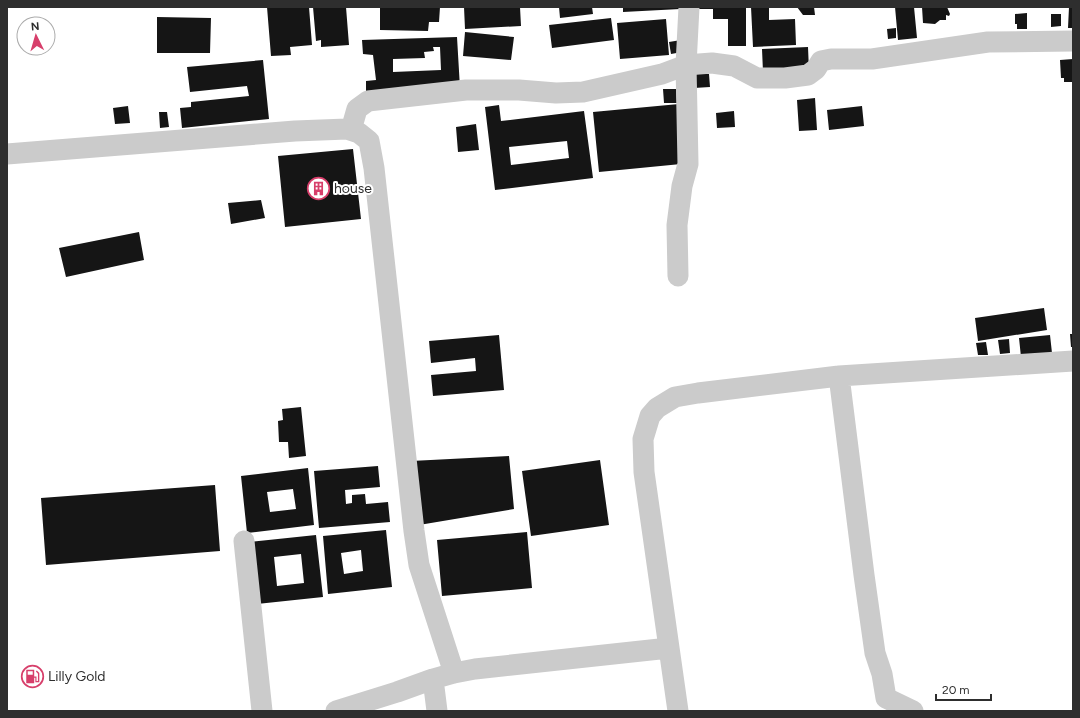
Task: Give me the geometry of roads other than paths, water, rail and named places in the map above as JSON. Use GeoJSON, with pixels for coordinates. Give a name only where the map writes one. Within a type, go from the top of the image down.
{"type":"FeatureCollection","features":[{"type":"Feature","properties":{"kind":"street"},"geometry":{"type":"LineString","coordinates":[[678,276],[677,225],[682,186],[688,164],[686,65],[689,7]]}},
{"type":"Feature","properties":{"kind":"street"},"geometry":{"type":"LineString","coordinates":[[352,130],[357,110],[368,100],[466,90],[519,90],[556,93],[583,92],[662,74],[686,65],[712,63],[734,66],[757,78],[784,78],[808,75],[816,69],[821,61],[831,59],[872,59],[988,42],[1073,41]]}},
{"type":"Feature","properties":{"kind":"street"},"geometry":{"type":"LineString","coordinates":[[7,154],[295,131],[340,129],[352,130],[363,135],[369,141],[371,145],[419,565],[454,673]]}},
{"type":"Feature","properties":{"kind":"street"},"geometry":{"type":"LineString","coordinates":[[678,711],[644,472],[643,439],[650,416],[657,408],[675,397],[838,376],[1073,361]]}},
{"type":"Feature","properties":{"kind":"street"},"geometry":{"type":"LineString","coordinates":[[838,376],[868,606],[875,652],[882,674],[884,704],[913,711]]}},
{"type":"Feature","properties":{"kind":"street"},"geometry":{"type":"LineString","coordinates":[[244,541],[262,711]]}},
{"type":"Feature","properties":{"kind":"street"},"geometry":{"type":"LineString","coordinates":[[336,711],[433,679],[475,669],[670,648]]}},
{"type":"Feature","properties":{"kind":"street"},"geometry":{"type":"LineString","coordinates":[[433,679],[437,711]]}},
{"type":"Feature","properties":{"kind":"place","name":"house"},"geometry":{"type":"Point","coordinates":[319,188]}},
{"type":"Feature","properties":{"kind":"place","name":"Lilly Gold"},"geometry":{"type":"Point","coordinates":[32,676]}}]}
